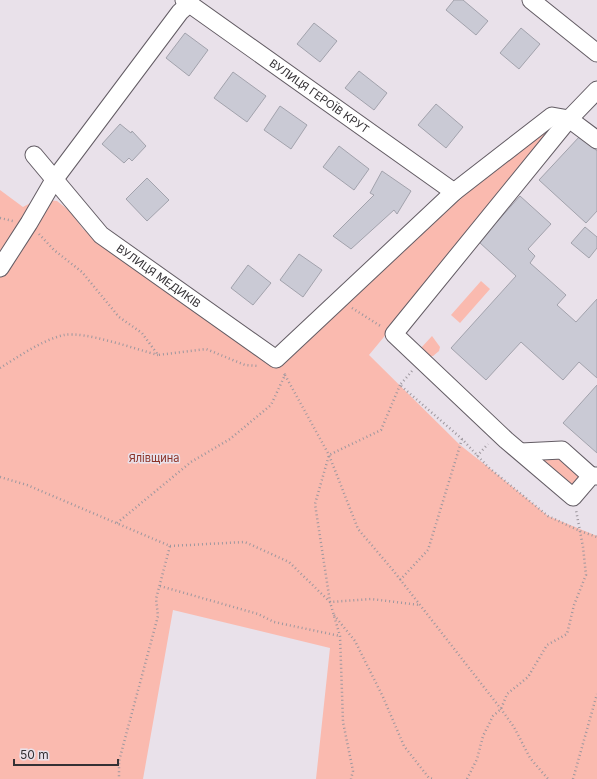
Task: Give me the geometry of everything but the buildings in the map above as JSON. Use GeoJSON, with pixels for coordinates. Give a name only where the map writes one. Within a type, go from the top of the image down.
{"type":"FeatureCollection","features":[{"type":"Feature","properties":{"kind":"street"},"geometry":{"type":"LineString","coordinates":[[531,0],[597,53]]}},
{"type":"Feature","properties":{"kind":"street"},"geometry":{"type":"LineString","coordinates":[[0,268],[54,180],[186,2]]}},
{"type":"Feature","properties":{"kind":"street","name":"ВУЛИЦЯ ГЕРОЇВ КРУТ"},"geometry":{"type":"LineString","coordinates":[[186,2],[454,192]]}},
{"type":"Feature","properties":{"kind":"street"},"geometry":{"type":"LineString","coordinates":[[521,452],[562,450],[594,476],[573,497],[521,452],[394,334],[569,119],[597,90]]}},
{"type":"Feature","properties":{"kind":"street"},"geometry":{"type":"LineString","coordinates":[[276,359],[454,192],[552,116],[569,119],[597,140]]}},
{"type":"Feature","properties":{"kind":"street","name":"ВУЛИЦЯ МЕДИКІВ"},"geometry":{"type":"LineString","coordinates":[[34,155],[101,235],[276,359]]}},
{"type":"Feature","properties":{"kind":"path"},"geometry":{"type":"LineString","coordinates":[[29,223],[54,250],[82,272],[119,317],[142,333],[158,355]]}},
{"type":"Feature","properties":{"kind":"path"},"geometry":{"type":"LineString","coordinates":[[339,300],[394,334]]}},
{"type":"Feature","properties":{"kind":"path"},"geometry":{"type":"LineString","coordinates":[[0,368],[34,348],[64,335],[86,336],[158,355],[206,349],[245,365],[268,367],[276,359],[329,455],[358,529],[420,605],[501,709],[514,727],[530,758],[548,779]]}},
{"type":"Feature","properties":{"kind":"path"},"geometry":{"type":"LineString","coordinates":[[351,779],[353,771],[344,722],[340,636],[330,602],[315,504],[329,455],[381,430],[400,385],[421,359]]}},
{"type":"Feature","properties":{"kind":"path"},"geometry":{"type":"LineString","coordinates":[[117,523],[191,462],[230,439],[271,405],[285,375]]}},
{"type":"Feature","properties":{"kind":"path"},"geometry":{"type":"LineString","coordinates":[[400,385],[462,438],[488,468],[548,516],[597,537]]}},
{"type":"Feature","properties":{"kind":"path"},"geometry":{"type":"LineString","coordinates":[[400,580],[428,550],[462,438]]}},
{"type":"Feature","properties":{"kind":"path"},"geometry":{"type":"LineString","coordinates":[[0,477],[27,485],[170,546],[245,542],[289,562],[330,602],[371,599],[420,605]]}},
{"type":"Feature","properties":{"kind":"path"},"geometry":{"type":"LineString","coordinates":[[467,779],[477,759],[483,736],[494,716],[501,709],[507,694],[528,677],[546,645],[567,634],[574,605],[586,575],[580,531],[573,497]]}},
{"type":"Feature","properties":{"kind":"path"},"geometry":{"type":"LineString","coordinates":[[119,779],[119,761],[158,616],[156,599],[170,546]]}},
{"type":"Feature","properties":{"kind":"path"},"geometry":{"type":"LineString","coordinates":[[160,586],[258,614],[274,622],[340,636]]}},
{"type":"Feature","properties":{"kind":"path"},"geometry":{"type":"LineString","coordinates":[[334,614],[355,641],[383,697],[404,746],[430,778],[433,779]]}},
{"type":"Feature","properties":{"kind":"path"},"geometry":{"type":"LineString","coordinates":[[574,779],[597,694]]}},
{"type":"Feature","properties":{"kind":"green space","name":"Ялівщина"},"geometry":{"type":"Polygon","coordinates":[[[563,125],[537,152],[369,355],[460,445],[548,516],[597,536],[597,779],[316,779],[330,648],[173,610],[143,779],[0,779],[0,190],[23,207],[38,199],[57,201],[71,212],[83,229],[286,362],[431,222],[542,130],[563,125]]]}},
{"type":"Feature","properties":{"kind":"green space"},"geometry":{"type":"Polygon","coordinates":[[[481,281],[490,289],[460,323],[451,315],[481,281]]]}},
{"type":"Feature","properties":{"kind":"green space"},"geometry":{"type":"Polygon","coordinates":[[[432,336],[440,347],[439,351],[433,356],[429,356],[420,349],[432,336]]]}},
{"type":"Feature","properties":{"kind":"green space"},"geometry":{"type":"Polygon","coordinates":[[[558,458],[566,462],[580,476],[580,481],[570,486],[541,459],[558,458]]]}}]}
